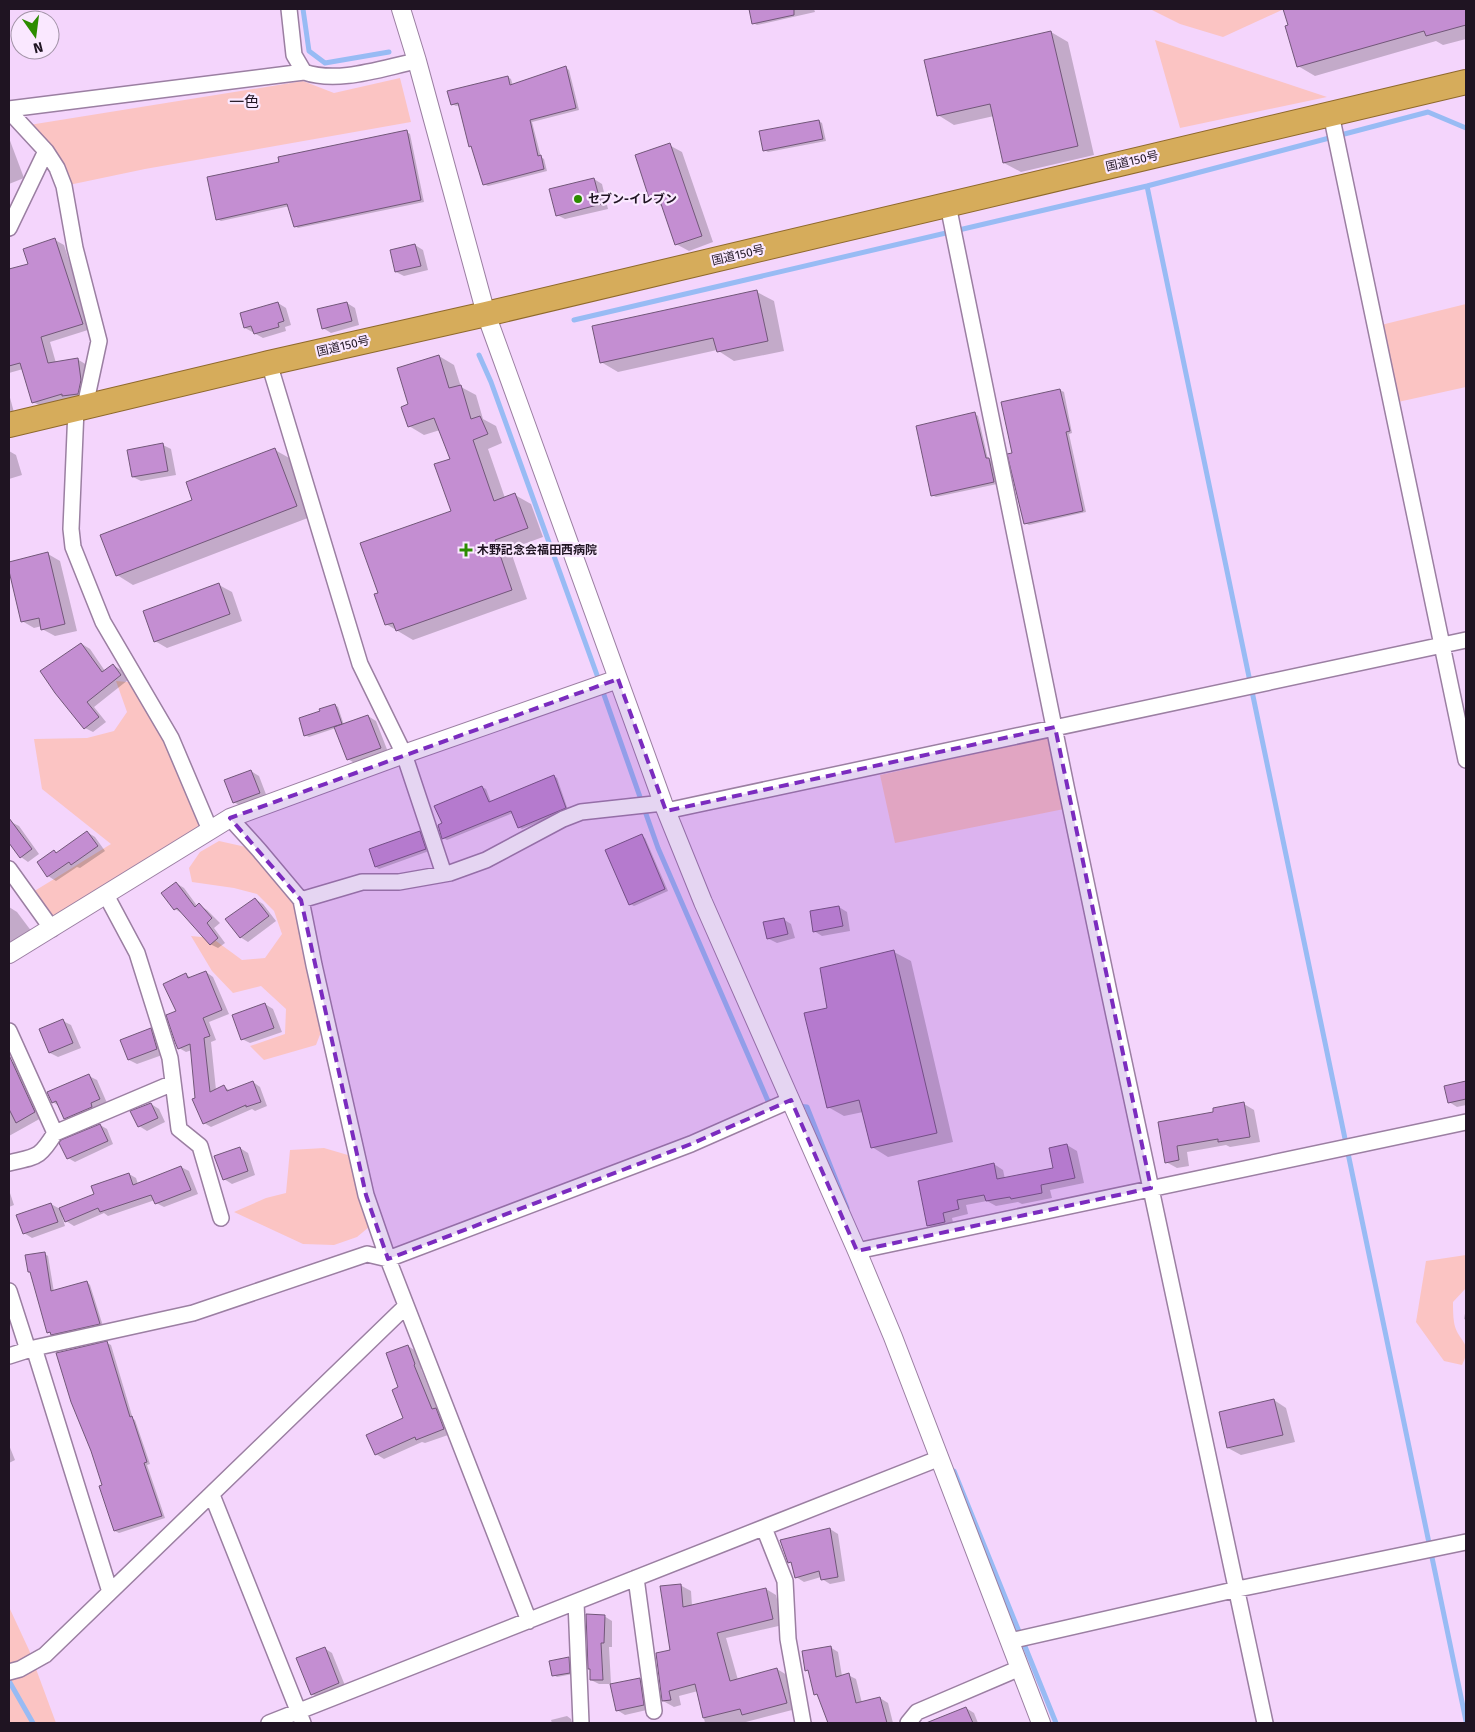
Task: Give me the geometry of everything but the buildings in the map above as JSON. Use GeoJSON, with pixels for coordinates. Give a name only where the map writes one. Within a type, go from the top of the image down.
{"type":"FeatureCollection","features":[{"type":"Feature","properties":{"kind":"highway","name":"国道150号"},"geometry":{"type":"LineString","coordinates":[[9,425],[1466,82]]}},
{"type":"Feature","properties":{"kind":"street"},"geometry":{"type":"LineString","coordinates":[[290,9],[294,54],[304,72]]}},
{"type":"Feature","properties":{"kind":"street"},"geometry":{"type":"LineString","coordinates":[[401,9],[486,314],[665,807],[703,902],[894,1337],[1041,1723]]}},
{"type":"Feature","properties":{"kind":"street"},"geometry":{"type":"LineString","coordinates":[[9,110],[304,72],[317,77],[340,77],[417,61]]}},
{"type":"Feature","properties":{"kind":"street"},"geometry":{"type":"LineString","coordinates":[[9,110],[46,151],[57,168],[64,186],[75,248],[99,340],[81,408],[71,529],[73,547],[103,622],[170,738],[210,830]]}},
{"type":"Feature","properties":{"kind":"street"},"geometry":{"type":"LineString","coordinates":[[1331,114],[1466,760]]}},
{"type":"Feature","properties":{"kind":"street"},"geometry":{"type":"LineString","coordinates":[[9,228],[46,151]]}},
{"type":"Feature","properties":{"kind":"street"},"geometry":{"type":"LineString","coordinates":[[948,205],[1018,554],[1265,1723]]}},
{"type":"Feature","properties":{"kind":"street"},"geometry":{"type":"LineString","coordinates":[[268,363],[360,664],[404,754],[444,874]]}},
{"type":"Feature","properties":{"kind":"street"},"geometry":{"type":"LineString","coordinates":[[301,900],[362,882],[399,882],[444,874],[486,860],[563,819],[581,812],[665,807],[1466,640]]}},
{"type":"Feature","properties":{"kind":"street"},"geometry":{"type":"LineString","coordinates":[[9,954],[230,818],[404,754],[618,679]]}},
{"type":"Feature","properties":{"kind":"street"},"geometry":{"type":"LineString","coordinates":[[230,818],[301,900],[366,1195],[388,1259],[529,1621]]}},
{"type":"Feature","properties":{"kind":"street"},"geometry":{"type":"LineString","coordinates":[[9,869],[52,929]]}},
{"type":"Feature","properties":{"kind":"street"},"geometry":{"type":"LineString","coordinates":[[106,895],[137,953],[170,1058],[179,1129],[200,1146],[221,1218]]}},
{"type":"Feature","properties":{"kind":"street"},"geometry":{"type":"LineString","coordinates":[[9,1032],[55,1133]]}},
{"type":"Feature","properties":{"kind":"street"},"geometry":{"type":"LineString","coordinates":[[9,1163],[36,1156],[44,1150],[55,1133],[173,1083]]}},
{"type":"Feature","properties":{"kind":"street"},"geometry":{"type":"LineString","coordinates":[[9,1356],[31,1349],[193,1313],[367,1254],[388,1259],[692,1144],[791,1100]]}},
{"type":"Feature","properties":{"kind":"street"},"geometry":{"type":"LineString","coordinates":[[857,1251],[1466,1122]]}},
{"type":"Feature","properties":{"kind":"street"},"geometry":{"type":"LineString","coordinates":[[9,1291],[31,1349],[110,1592]]}},
{"type":"Feature","properties":{"kind":"street"},"geometry":{"type":"LineString","coordinates":[[14,1671],[45,1655],[406,1306]]}},
{"type":"Feature","properties":{"kind":"street"},"geometry":{"type":"LineString","coordinates":[[268,1723],[301,1717],[529,1621],[940,1458]]}},
{"type":"Feature","properties":{"kind":"street"},"geometry":{"type":"LineString","coordinates":[[212,1495],[301,1717]]}},
{"type":"Feature","properties":{"kind":"street"},"geometry":{"type":"LineString","coordinates":[[764,1528],[785,1581],[788,1639],[803,1723]]}},
{"type":"Feature","properties":{"kind":"street"},"geometry":{"type":"LineString","coordinates":[[1010,1641],[1238,1589],[1466,1542]]}},
{"type":"Feature","properties":{"kind":"street"},"geometry":{"type":"LineString","coordinates":[[636,1578],[654,1711]]}},
{"type":"Feature","properties":{"kind":"street"},"geometry":{"type":"LineString","coordinates":[[576,1602],[581,1723]]}},
{"type":"Feature","properties":{"kind":"street"},"geometry":{"type":"LineString","coordinates":[[908,1723],[917,1712],[1020,1668]]}},
{"type":"Feature","properties":{"kind":"highlighted area"},"geometry":{"type":"Polygon","coordinates":[[[618,679],[666,811],[1055,727],[1151,1188],[857,1251],[791,1100],[691,1144],[388,1259],[366,1195],[301,900],[230,818],[618,679]]]}},
{"type":"Feature","properties":{"kind":"shaded area"},"geometry":{"type":"Polygon","coordinates":[[[1150,9],[1284,9],[1223,37],[1180,24],[1150,9]]]}},
{"type":"Feature","properties":{"kind":"shaded area"},"geometry":{"type":"Polygon","coordinates":[[[1155,40],[1327,97],[1180,128],[1155,40]]]}},
{"type":"Feature","properties":{"kind":"shaded area"},"geometry":{"type":"Polygon","coordinates":[[[400,78],[411,122],[145,169],[64,186],[23,126],[303,81],[334,93],[400,78]]]}},
{"type":"Feature","properties":{"kind":"shaded area"},"geometry":{"type":"Polygon","coordinates":[[[1466,304],[1466,387],[1398,402],[1381,325],[1466,304]]]}},
{"type":"Feature","properties":{"kind":"shaded area"},"geometry":{"type":"Polygon","coordinates":[[[116,681],[139,683],[176,750],[203,834],[52,929],[28,895],[111,844],[42,789],[34,739],[87,738],[114,731],[127,712],[116,681]]]}},
{"type":"Feature","properties":{"kind":"shaded area"},"geometry":{"type":"Polygon","coordinates":[[[1049,737],[1064,809],[895,843],[880,775],[1049,737]]]}},
{"type":"Feature","properties":{"kind":"shaded area"},"geometry":{"type":"Polygon","coordinates":[[[219,841],[259,850],[301,900],[326,1019],[316,1045],[264,1060],[250,1046],[285,1034],[286,1009],[261,986],[233,993],[212,971],[191,936],[212,938],[242,960],[265,958],[282,934],[274,911],[257,894],[234,888],[192,882],[189,868],[200,852],[219,841]]]}},
{"type":"Feature","properties":{"kind":"shaded area"},"geometry":{"type":"Polygon","coordinates":[[[324,1148],[358,1158],[375,1222],[357,1237],[334,1245],[303,1244],[234,1212],[266,1198],[286,1193],[290,1150],[324,1148]]]}},
{"type":"Feature","properties":{"kind":"shaded area"},"geometry":{"type":"Polygon","coordinates":[[[1466,1255],[1466,1288],[1453,1302],[1456,1329],[1466,1346],[1462,1365],[1444,1361],[1416,1322],[1426,1261],[1466,1255]]]}},
{"type":"Feature","properties":{"kind":"shaded area"},"geometry":{"type":"Polygon","coordinates":[[[9,1607],[29,1650],[56,1723],[9,1723],[9,1607]]]}},
{"type":"Feature","properties":{"kind":"waterway"},"geometry":{"type":"LineString","coordinates":[[303,9],[309,51],[325,63],[389,52]]}},
{"type":"Feature","properties":{"kind":"waterway"},"geometry":{"type":"LineString","coordinates":[[574,320],[1147,186],[1428,112],[1466,128]]}},
{"type":"Feature","properties":{"kind":"waterway"},"geometry":{"type":"LineString","coordinates":[[1147,186],[1466,1721]]}},
{"type":"Feature","properties":{"kind":"waterway"},"geometry":{"type":"LineString","coordinates":[[479,355],[491,382],[658,848],[768,1101],[774,1102]]}},
{"type":"Feature","properties":{"kind":"waterway"},"geometry":{"type":"LineString","coordinates":[[797,1106],[807,1107],[847,1208]]}},
{"type":"Feature","properties":{"kind":"waterway"},"geometry":{"type":"LineString","coordinates":[[954,1471],[1056,1723]]}},
{"type":"Feature","properties":{"kind":"waterway"},"geometry":{"type":"LineString","coordinates":[[9,1681],[33,1723]]}},
{"type":"Feature","properties":{"kind":"place","name":"セブン-イレブン"},"geometry":{"type":"Point","coordinates":[578,199]}},
{"type":"Feature","properties":{"kind":"place","name":"木野記念会福田西病院"},"geometry":{"type":"Point","coordinates":[466,550]}},
{"type":"Feature","properties":{"kind":"district","name":"一色"},"geometry":{"type":"Point","coordinates":[244,102]}}]}
